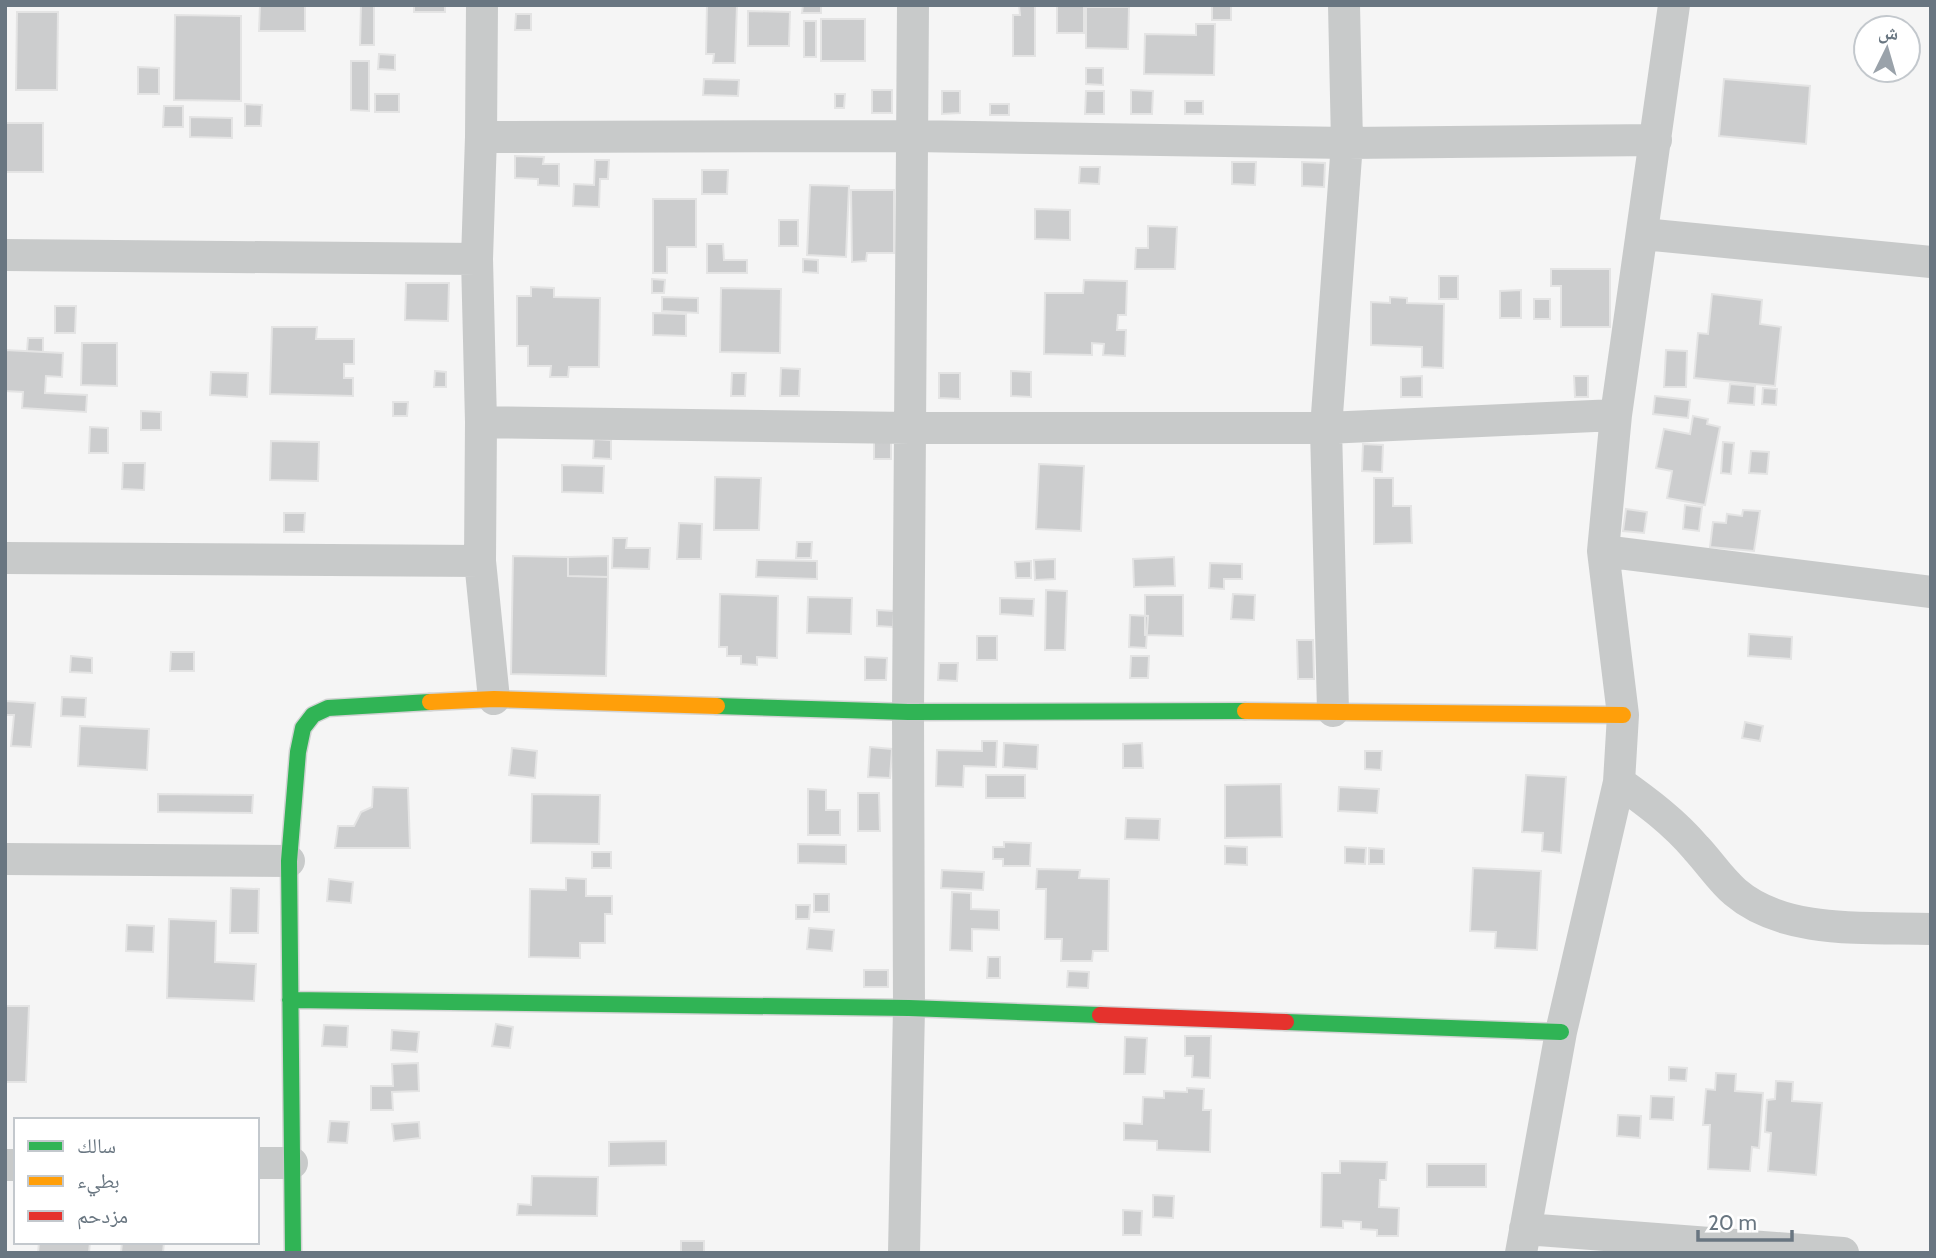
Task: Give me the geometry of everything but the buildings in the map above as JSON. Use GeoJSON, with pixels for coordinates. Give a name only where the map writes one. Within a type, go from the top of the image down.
{"type":"FeatureCollection","features":[{"type":"Feature","properties":{"kind":"street"},"geometry":{"type":"LineString","coordinates":[[482,5],[477,259],[481,422],[480,561],[494,699]]}},
{"type":"Feature","properties":{"kind":"street"},"geometry":{"type":"LineString","coordinates":[[904,1253],[909,1008],[908,712],[913,5]]}},
{"type":"Feature","properties":{"kind":"street"},"geometry":{"type":"LineString","coordinates":[[1333,711],[1326,428],[1347,143],[1343,5]]}},
{"type":"Feature","properties":{"kind":"street"},"geometry":{"type":"LineString","coordinates":[[1674,5],[1616,415],[1603,551],[1623,715],[1619,782],[1561,1032],[1523,1241],[1843,1253]]}},
{"type":"Feature","properties":{"kind":"street"},"geometry":{"type":"LineString","coordinates":[[481,137],[913,136],[1347,143],[1656,140]]}},
{"type":"Feature","properties":{"kind":"street"},"geometry":{"type":"LineString","coordinates":[[1643,234],[1931,262]]}},
{"type":"Feature","properties":{"kind":"street"},"geometry":{"type":"LineString","coordinates":[[5,255],[477,259]]}},
{"type":"Feature","properties":{"kind":"street"},"geometry":{"type":"LineString","coordinates":[[481,422],[910,428],[1326,428],[1616,415]]}},
{"type":"Feature","properties":{"kind":"street"},"geometry":{"type":"LineString","coordinates":[[1603,551],[1931,592]]}},
{"type":"Feature","properties":{"kind":"street"},"geometry":{"type":"LineString","coordinates":[[5,558],[480,561]]}},
{"type":"Feature","properties":{"kind":"street"},"geometry":{"type":"LineString","coordinates":[[293,1253],[289,861],[298,752],[303,728],[313,715],[328,708],[494,699],[908,712],[1333,711],[1623,715]]}},
{"type":"Feature","properties":{"kind":"street"},"geometry":{"type":"LineString","coordinates":[[1619,782],[1670,821],[1696,847],[1719,877],[1759,908],[1804,923],[1931,929]]}},
{"type":"Feature","properties":{"kind":"street"},"geometry":{"type":"LineString","coordinates":[[5,859],[289,861]]}},
{"type":"Feature","properties":{"kind":"street"},"geometry":{"type":"LineString","coordinates":[[290,1000],[909,1008],[1561,1032]]}},
{"type":"Feature","properties":{"kind":"street"},"geometry":{"type":"LineString","coordinates":[[259,1163],[292,1163]]}},
{"type":"Feature","properties":{"kind":"traffic: fast"},"geometry":{"type":"LineString","coordinates":[[293,1253],[289,861],[298,752],[303,728],[313,715],[328,708],[430,702]]}},
{"type":"Feature","properties":{"kind":"traffic: fast"},"geometry":{"type":"LineString","coordinates":[[717,706],[908,712],[1245,711]]}},
{"type":"Feature","properties":{"kind":"traffic: fast"},"geometry":{"type":"LineString","coordinates":[[290,1000],[909,1008],[1100,1015]]}},
{"type":"Feature","properties":{"kind":"traffic: fast"},"geometry":{"type":"LineString","coordinates":[[1286,1022],[1561,1032]]}},
{"type":"Feature","properties":{"kind":"traffic: slow"},"geometry":{"type":"LineString","coordinates":[[430,702],[494,699],[717,706]]}},
{"type":"Feature","properties":{"kind":"traffic: slow"},"geometry":{"type":"LineString","coordinates":[[1245,711],[1623,715]]}},
{"type":"Feature","properties":{"kind":"traffic: jam"},"geometry":{"type":"LineString","coordinates":[[1100,1015],[1286,1022]]}}]}
